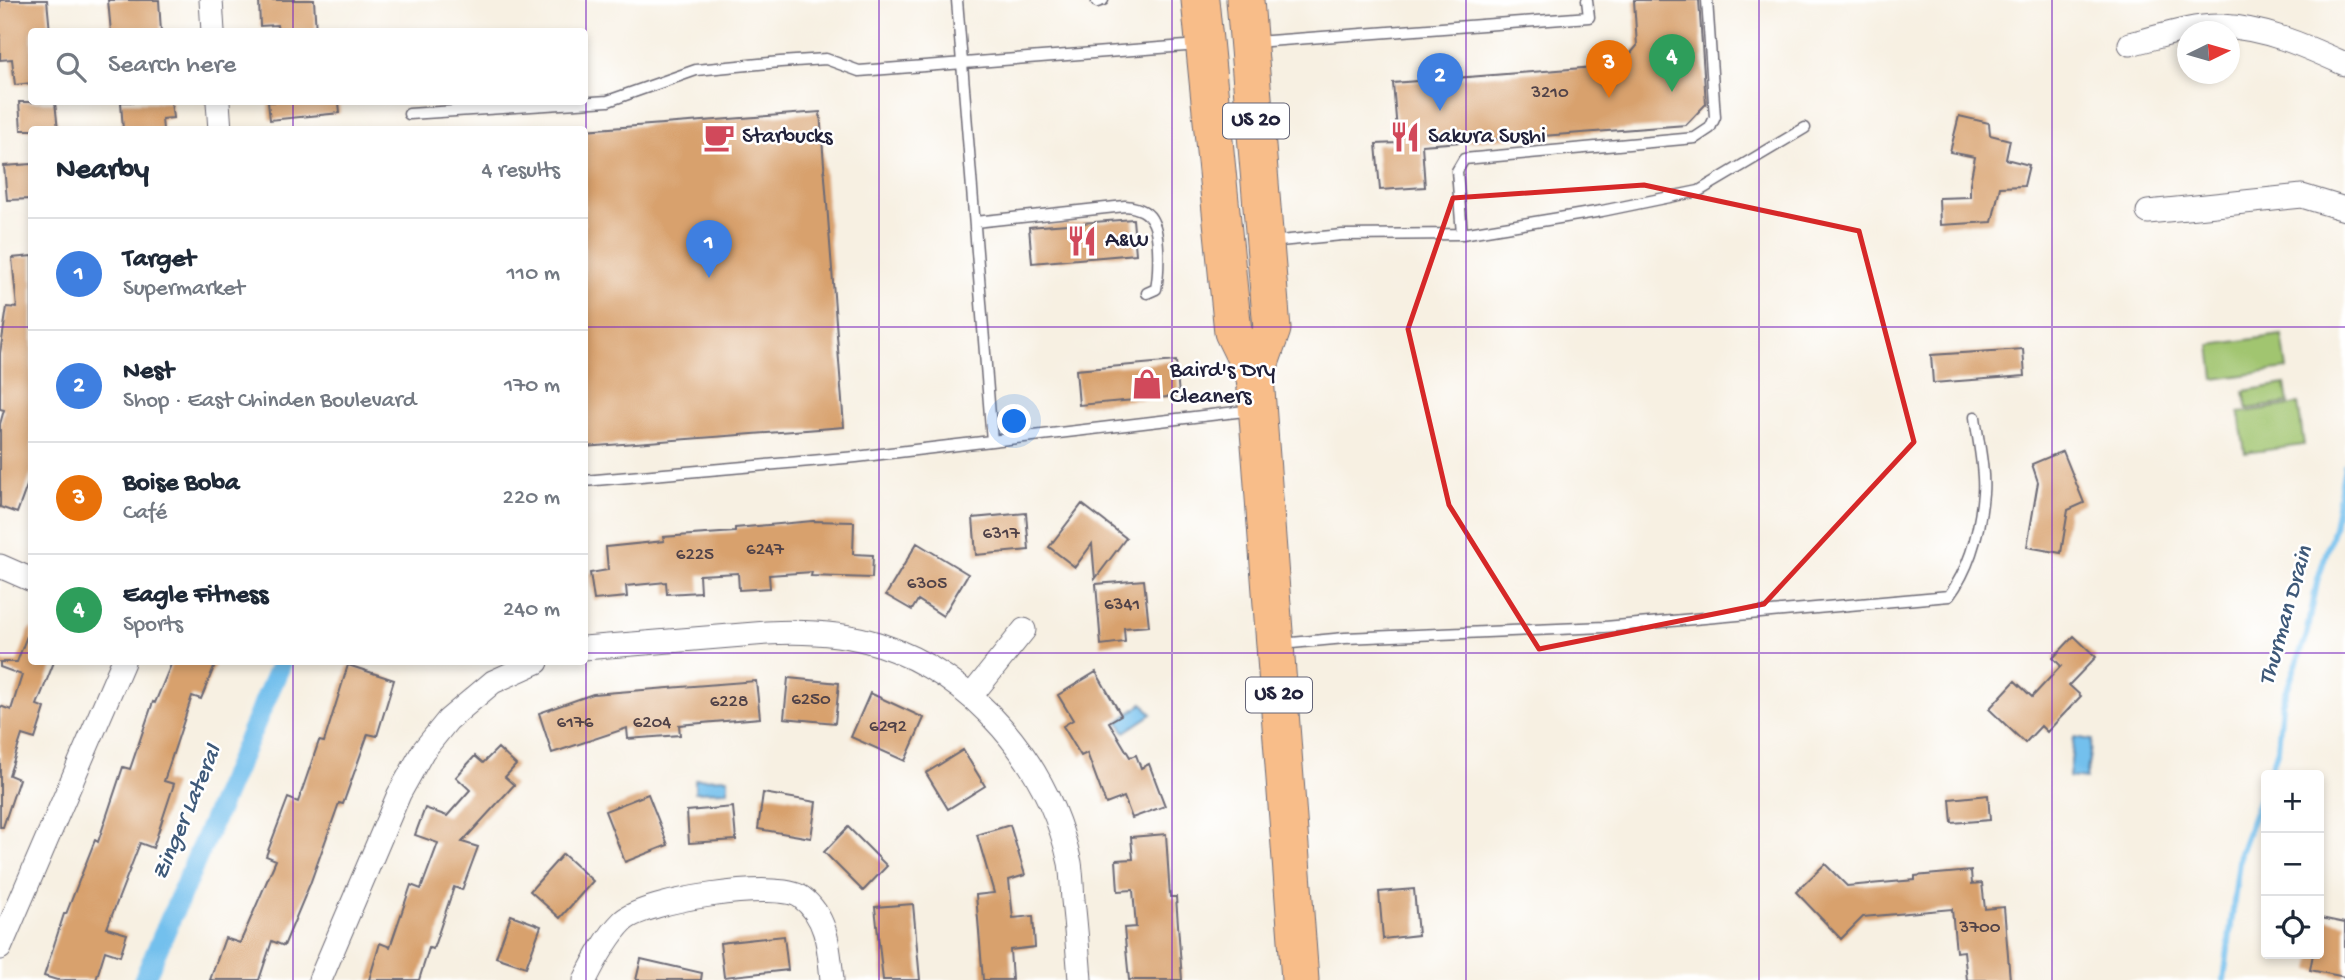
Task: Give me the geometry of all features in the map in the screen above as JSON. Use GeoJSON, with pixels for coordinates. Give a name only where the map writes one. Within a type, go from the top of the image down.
{"type":"FeatureCollection","features":[{"type":"Feature","properties":{"kind":"main road","name":"US 20"},"geometry":{"type":"LineString","coordinates":[[1200,0],[1233,332],[1257,393]]}},
{"type":"Feature","properties":{"kind":"main road","name":"US 20"},"geometry":{"type":"LineString","coordinates":[[1245,0],[1272,329],[1257,393],[1300,980]]}},
{"type":"Feature","properties":{"kind":"main road"},"geometry":{"type":"LineString","coordinates":[[1205,58],[1232,118],[1242,219],[1266,242]]}},
{"type":"Feature","properties":{"kind":"street"},"geometry":{"type":"LineString","coordinates":[[211,0],[213,28]]}},
{"type":"Feature","properties":{"kind":"street"},"geometry":{"type":"LineString","coordinates":[[2130,44],[2219,26],[2259,30],[2345,64]]}},
{"type":"Feature","properties":{"kind":"street"},"geometry":{"type":"LineString","coordinates":[[218,105],[220,126]]}},
{"type":"Feature","properties":{"kind":"street"},"geometry":{"type":"LineString","coordinates":[[2148,212],[2302,196],[2345,209]]}},
{"type":"Feature","properties":{"kind":"street"},"geometry":{"type":"LineString","coordinates":[[0,566],[28,578]]}},
{"type":"Feature","properties":{"kind":"street"},"geometry":{"type":"LineString","coordinates":[[971,696],[1024,630]]}},
{"type":"Feature","properties":{"kind":"street"},"geometry":{"type":"LineString","coordinates":[[588,648],[767,633],[822,634],[876,643],[902,653],[951,679],[990,714],[1023,754],[1057,821],[1070,865],[1080,980]]}},
{"type":"Feature","properties":{"kind":"street"},"geometry":{"type":"LineString","coordinates":[[0,948],[122,665]]}},
{"type":"Feature","properties":{"kind":"street"},"geometry":{"type":"LineString","coordinates":[[320,980],[410,772],[423,751],[448,720],[493,682],[530,665]]}},
{"type":"Feature","properties":{"kind":"street"},"geometry":{"type":"LineString","coordinates":[[585,980],[594,960],[623,921],[655,905],[677,899],[771,889],[799,896],[821,920],[829,948],[831,980]]}},
{"type":"Feature","properties":{"kind":"lane"},"geometry":{"type":"LineString","coordinates":[[957,0],[992,441]]}},
{"type":"Feature","properties":{"kind":"lane"},"geometry":{"type":"LineString","coordinates":[[1249,43],[1589,17],[1587,0]]}},
{"type":"Feature","properties":{"kind":"lane"},"geometry":{"type":"LineString","coordinates":[[1462,234],[1457,171],[1464,159],[1695,138],[1710,128],[1715,117],[1707,0]]}},
{"type":"Feature","properties":{"kind":"lane"},"geometry":{"type":"LineString","coordinates":[[588,102],[608,101],[696,70],[780,62],[826,59],[859,71],[962,63],[1205,58]]}},
{"type":"Feature","properties":{"kind":"lane"},"geometry":{"type":"LineString","coordinates":[[409,114],[547,105]]}},
{"type":"Feature","properties":{"kind":"lane"},"geometry":{"type":"LineString","coordinates":[[1266,242],[1342,235],[1462,234],[1602,211],[1699,191],[1805,128]]}},
{"type":"Feature","properties":{"kind":"lane"},"geometry":{"type":"LineString","coordinates":[[975,222],[1125,206],[1143,210],[1154,223],[1159,271],[1156,289],[1147,293]]}},
{"type":"Feature","properties":{"kind":"lane"},"geometry":{"type":"LineString","coordinates":[[588,481],[856,457],[992,441],[1257,393]]}},
{"type":"Feature","properties":{"kind":"lane"},"geometry":{"type":"LineString","coordinates":[[1275,645],[1345,638],[1605,626],[1949,596],[1963,577],[1974,543],[1983,491],[1975,417]]}},
{"type":"Feature","properties":{"kind":"highlighted area"},"geometry":{"type":"Polygon","coordinates":[[[1644,185],[1859,231],[1914,442],[1764,604],[1539,649],[1449,505],[1408,329],[1453,198],[1644,185]]]}},
{"type":"Feature","properties":{"kind":"green space"},"geometry":{"type":"Polygon","coordinates":[[[2282,335],[2287,369],[2214,379],[2210,345],[2282,335]]]}},
{"type":"Feature","properties":{"kind":"green space"},"geometry":{"type":"Polygon","coordinates":[[[2285,384],[2288,403],[2247,409],[2244,391],[2285,384]]]}},
{"type":"Feature","properties":{"kind":"green space"},"geometry":{"type":"Polygon","coordinates":[[[2298,404],[2304,445],[2245,453],[2239,413],[2298,404]]]}},
{"type":"Feature","properties":{"kind":"water"},"geometry":{"type":"Polygon","coordinates":[[[1143,703],[1152,714],[1125,732],[1118,722],[1143,703]]]}},
{"type":"Feature","properties":{"kind":"water"},"geometry":{"type":"Polygon","coordinates":[[[2074,737],[2092,740],[2086,779],[2069,777],[2074,737]]]}},
{"type":"Feature","properties":{"kind":"water"},"geometry":{"type":"Polygon","coordinates":[[[728,778],[728,791],[695,792],[695,779],[728,778]]]}},
{"type":"Feature","properties":{"kind":"building"},"geometry":{"type":"Polygon","coordinates":[[[0,0],[47,0],[50,28],[28,28],[28,83],[15,85],[12,59],[0,60],[0,0]]]}},
{"type":"Feature","properties":{"kind":"building"},"geometry":{"type":"Polygon","coordinates":[[[108,0],[159,0],[161,28],[111,28],[108,0]]]}},
{"type":"Feature","properties":{"kind":"building"},"geometry":{"type":"Polygon","coordinates":[[[259,0],[314,0],[316,28],[260,26],[259,0]]]}},
{"type":"Feature","properties":{"kind":"building"},"geometry":{"type":"Polygon","coordinates":[[[1634,0],[1699,0],[1706,104],[1686,125],[1422,145],[1425,187],[1380,190],[1376,144],[1398,143],[1393,83],[1621,65],[1637,46],[1634,0]]]}},
{"type":"Feature","properties":{"kind":"building"},"geometry":{"type":"Polygon","coordinates":[[[19,102],[28,102],[28,105],[55,105],[58,126],[28,126],[28,130],[21,130],[19,102]]]}},
{"type":"Feature","properties":{"kind":"building"},"geometry":{"type":"Polygon","coordinates":[[[121,105],[171,105],[173,118],[162,119],[163,126],[123,126],[121,105]]]}},
{"type":"Feature","properties":{"kind":"building"},"geometry":{"type":"Polygon","coordinates":[[[268,105],[339,105],[340,113],[270,120],[268,105]]]}},
{"type":"Feature","properties":{"kind":"building"},"geometry":{"type":"Polygon","coordinates":[[[820,112],[844,427],[588,447],[588,130],[820,112]]]}},
{"type":"Feature","properties":{"kind":"building"},"geometry":{"type":"Polygon","coordinates":[[[1959,116],[1989,123],[1990,135],[2010,140],[2006,159],[2029,165],[2024,186],[2000,187],[1992,222],[1940,225],[1939,198],[1970,197],[1975,157],[1950,152],[1959,116]]]}},
{"type":"Feature","properties":{"kind":"building"},"geometry":{"type":"Polygon","coordinates":[[[28,164],[28,199],[7,200],[4,166],[28,164]]]}},
{"type":"Feature","properties":{"kind":"building","name":"A&W"},"geometry":{"type":"Polygon","coordinates":[[[1133,219],[1136,254],[1032,263],[1029,227],[1133,219]]]}},
{"type":"Feature","properties":{"kind":"building"},"geometry":{"type":"Polygon","coordinates":[[[28,256],[28,483],[17,513],[0,507],[0,424],[4,410],[0,409],[0,353],[7,307],[17,308],[12,258],[28,256]]]}},
{"type":"Feature","properties":{"kind":"building"},"geometry":{"type":"Polygon","coordinates":[[[2023,349],[2025,376],[1933,383],[1931,355],[2023,349]]]}},
{"type":"Feature","properties":{"kind":"building"},"geometry":{"type":"Polygon","coordinates":[[[1176,361],[1179,396],[1079,405],[1076,370],[1176,361]]]}},
{"type":"Feature","properties":{"kind":"building"},"geometry":{"type":"Polygon","coordinates":[[[2063,451],[2084,503],[2068,510],[2061,553],[2027,547],[2038,482],[2032,464],[2063,451]]]}},
{"type":"Feature","properties":{"kind":"building"},"geometry":{"type":"Polygon","coordinates":[[[1082,504],[1126,538],[1095,579],[1092,544],[1075,567],[1049,547],[1082,504]]]}},
{"type":"Feature","properties":{"kind":"building"},"geometry":{"type":"Polygon","coordinates":[[[1026,513],[1029,550],[976,555],[973,518],[1026,513]]]}},
{"type":"Feature","properties":{"kind":"building"},"geometry":{"type":"Polygon","coordinates":[[[813,521],[854,522],[853,554],[873,555],[872,578],[811,576],[812,572],[769,575],[770,588],[739,590],[738,573],[699,575],[700,592],[667,594],[666,582],[626,586],[627,597],[594,600],[590,573],[608,570],[606,547],[664,541],[663,537],[735,532],[735,528],[813,521]]]}},
{"type":"Feature","properties":{"kind":"building"},"geometry":{"type":"Polygon","coordinates":[[[917,543],[968,574],[943,616],[918,600],[912,610],[886,595],[917,543]]]}},
{"type":"Feature","properties":{"kind":"building"},"geometry":{"type":"Polygon","coordinates":[[[1144,580],[1149,626],[1124,628],[1125,642],[1101,645],[1096,584],[1144,580]]]}},
{"type":"Feature","properties":{"kind":"building"},"geometry":{"type":"Polygon","coordinates":[[[28,633],[28,665],[53,665],[37,705],[45,708],[35,739],[22,735],[9,775],[19,779],[3,827],[0,827],[0,706],[11,710],[22,675],[0,667],[0,662],[17,662],[28,633]]]}},
{"type":"Feature","properties":{"kind":"building"},"geometry":{"type":"Polygon","coordinates":[[[2074,636],[2096,657],[2069,685],[2081,696],[2047,732],[2041,726],[2025,743],[1989,709],[2015,681],[2032,697],[2061,666],[2053,658],[2074,636]]]}},
{"type":"Feature","properties":{"kind":"building"},"geometry":{"type":"Polygon","coordinates":[[[171,665],[215,665],[201,699],[192,696],[164,781],[174,784],[153,848],[140,843],[107,928],[127,934],[120,956],[105,951],[96,980],[57,980],[44,976],[64,914],[95,840],[98,842],[123,767],[130,769],[153,702],[155,703],[171,665]]]}},
{"type":"Feature","properties":{"kind":"building"},"geometry":{"type":"Polygon","coordinates":[[[348,665],[394,680],[377,736],[368,734],[343,804],[339,803],[284,946],[272,941],[259,980],[210,980],[225,938],[240,943],[276,860],[266,856],[288,798],[298,802],[319,741],[324,742],[348,665]]]}},
{"type":"Feature","properties":{"kind":"building"},"geometry":{"type":"Polygon","coordinates":[[[1096,672],[1121,715],[1109,722],[1130,757],[1136,755],[1141,768],[1149,764],[1165,806],[1132,818],[1124,797],[1106,804],[1087,753],[1081,756],[1063,726],[1073,720],[1058,695],[1096,672]]]}},
{"type":"Feature","properties":{"kind":"building"},"geometry":{"type":"Polygon","coordinates":[[[788,678],[839,683],[835,723],[784,718],[788,678]]]}},
{"type":"Feature","properties":{"kind":"building"},"geometry":{"type":"Polygon","coordinates":[[[756,681],[760,718],[679,725],[680,735],[628,739],[627,728],[552,753],[539,713],[593,694],[756,681]]]}},
{"type":"Feature","properties":{"kind":"building"},"geometry":{"type":"Polygon","coordinates":[[[870,693],[924,718],[905,761],[851,737],[870,693]]]}},
{"type":"Feature","properties":{"kind":"building"},"geometry":{"type":"Polygon","coordinates":[[[498,748],[516,765],[505,777],[514,785],[462,842],[478,847],[462,890],[454,887],[433,949],[429,948],[419,980],[369,980],[380,943],[390,947],[411,885],[421,889],[438,843],[415,835],[425,808],[447,816],[470,790],[456,777],[475,756],[483,763],[498,748]]]}},
{"type":"Feature","properties":{"kind":"building"},"geometry":{"type":"Polygon","coordinates":[[[963,750],[985,786],[948,809],[926,773],[963,750]]]}},
{"type":"Feature","properties":{"kind":"building"},"geometry":{"type":"Polygon","coordinates":[[[763,793],[816,802],[811,838],[758,829],[763,793]]]}},
{"type":"Feature","properties":{"kind":"building"},"geometry":{"type":"Polygon","coordinates":[[[648,794],[668,845],[625,862],[605,811],[648,794]]]}},
{"type":"Feature","properties":{"kind":"building"},"geometry":{"type":"Polygon","coordinates":[[[1988,795],[1990,820],[1952,823],[1950,799],[1988,795]]]}},
{"type":"Feature","properties":{"kind":"building"},"geometry":{"type":"Polygon","coordinates":[[[733,807],[736,840],[689,843],[687,811],[733,807]]]}},
{"type":"Feature","properties":{"kind":"building"},"geometry":{"type":"Polygon","coordinates":[[[1010,825],[1025,875],[1009,880],[1013,918],[1033,916],[1035,947],[1010,950],[1012,980],[983,980],[976,895],[994,893],[977,835],[1010,825]]]}},
{"type":"Feature","properties":{"kind":"building"},"geometry":{"type":"Polygon","coordinates":[[[848,827],[887,866],[863,891],[824,852],[848,827]]]}},
{"type":"Feature","properties":{"kind":"building"},"geometry":{"type":"Polygon","coordinates":[[[1166,834],[1170,897],[1176,897],[1182,980],[1129,980],[1124,928],[1136,927],[1133,890],[1118,891],[1116,860],[1133,859],[1131,837],[1166,834]]]}},
{"type":"Feature","properties":{"kind":"building"},"geometry":{"type":"Polygon","coordinates":[[[563,854],[593,881],[560,918],[530,891],[563,854]]]}},
{"type":"Feature","properties":{"kind":"building"},"geometry":{"type":"Polygon","coordinates":[[[1825,864],[1847,886],[1915,880],[1915,876],[1971,871],[1972,884],[1982,883],[1985,909],[2004,907],[2010,980],[1967,980],[1964,951],[1956,952],[1952,909],[1863,917],[1841,939],[1796,892],[1825,864]]]}},
{"type":"Feature","properties":{"kind":"building"},"geometry":{"type":"Polygon","coordinates":[[[1414,889],[1418,935],[1383,939],[1379,892],[1414,889]]]}},
{"type":"Feature","properties":{"kind":"building"},"geometry":{"type":"Polygon","coordinates":[[[913,904],[920,980],[883,980],[875,907],[913,904]]]}},
{"type":"Feature","properties":{"kind":"building"},"geometry":{"type":"Polygon","coordinates":[[[511,915],[541,926],[526,967],[496,957],[511,915]]]}},
{"type":"Feature","properties":{"kind":"building"},"geometry":{"type":"Polygon","coordinates":[[[2324,919],[2345,923],[2345,977],[2310,970],[2312,959],[2324,959],[2324,919]]]}},
{"type":"Feature","properties":{"kind":"building"},"geometry":{"type":"Polygon","coordinates":[[[784,936],[788,970],[724,977],[720,943],[784,936]]]}},
{"type":"Feature","properties":{"kind":"building"},"geometry":{"type":"Polygon","coordinates":[[[641,959],[702,973],[701,980],[636,980],[641,959]]]}},
{"type":"Feature","properties":{"kind":"waterway","name":"Thurman Drain"},"geometry":{"type":"LineString","coordinates":[[2271,770],[2278,749],[2282,703],[2307,635],[2317,582],[2334,528],[2345,466]]}},
{"type":"Feature","properties":{"kind":"waterway","name":"Zinger Lateral"},"geometry":{"type":"LineString","coordinates":[[144,980],[280,666]]}},
{"type":"Feature","properties":{"kind":"waterway","name":"Thurman Drain"},"geometry":{"type":"LineString","coordinates":[[2224,980],[2240,853],[2261,796]]}},
{"type":"Feature","properties":{"kind":"place","name":"Eagle Fitness"},"geometry":{"type":"Point","coordinates":[1672,92]}},
{"type":"Feature","properties":{"kind":"place","name":"Boise Boba"},"geometry":{"type":"Point","coordinates":[1609,98]}},
{"type":"Feature","properties":{"kind":"place","name":"Nest"},"geometry":{"type":"Point","coordinates":[1440,111]}},
{"type":"Feature","properties":{"kind":"place","name":"Starbucks"},"geometry":{"type":"Point","coordinates":[719,137]}},
{"type":"Feature","properties":{"kind":"place","name":"Sakura Sushi"},"geometry":{"type":"Point","coordinates":[1405,137]}},
{"type":"Feature","properties":{"kind":"place","name":"A&W"},"geometry":{"type":"Point","coordinates":[1082,241]}},
{"type":"Feature","properties":{"kind":"place","name":"Target"},"geometry":{"type":"Point","coordinates":[709,278]}},
{"type":"Feature","properties":{"kind":"place","name":"Baird's Dry Cleaners"},"geometry":{"type":"Point","coordinates":[1147,384]}}]}
